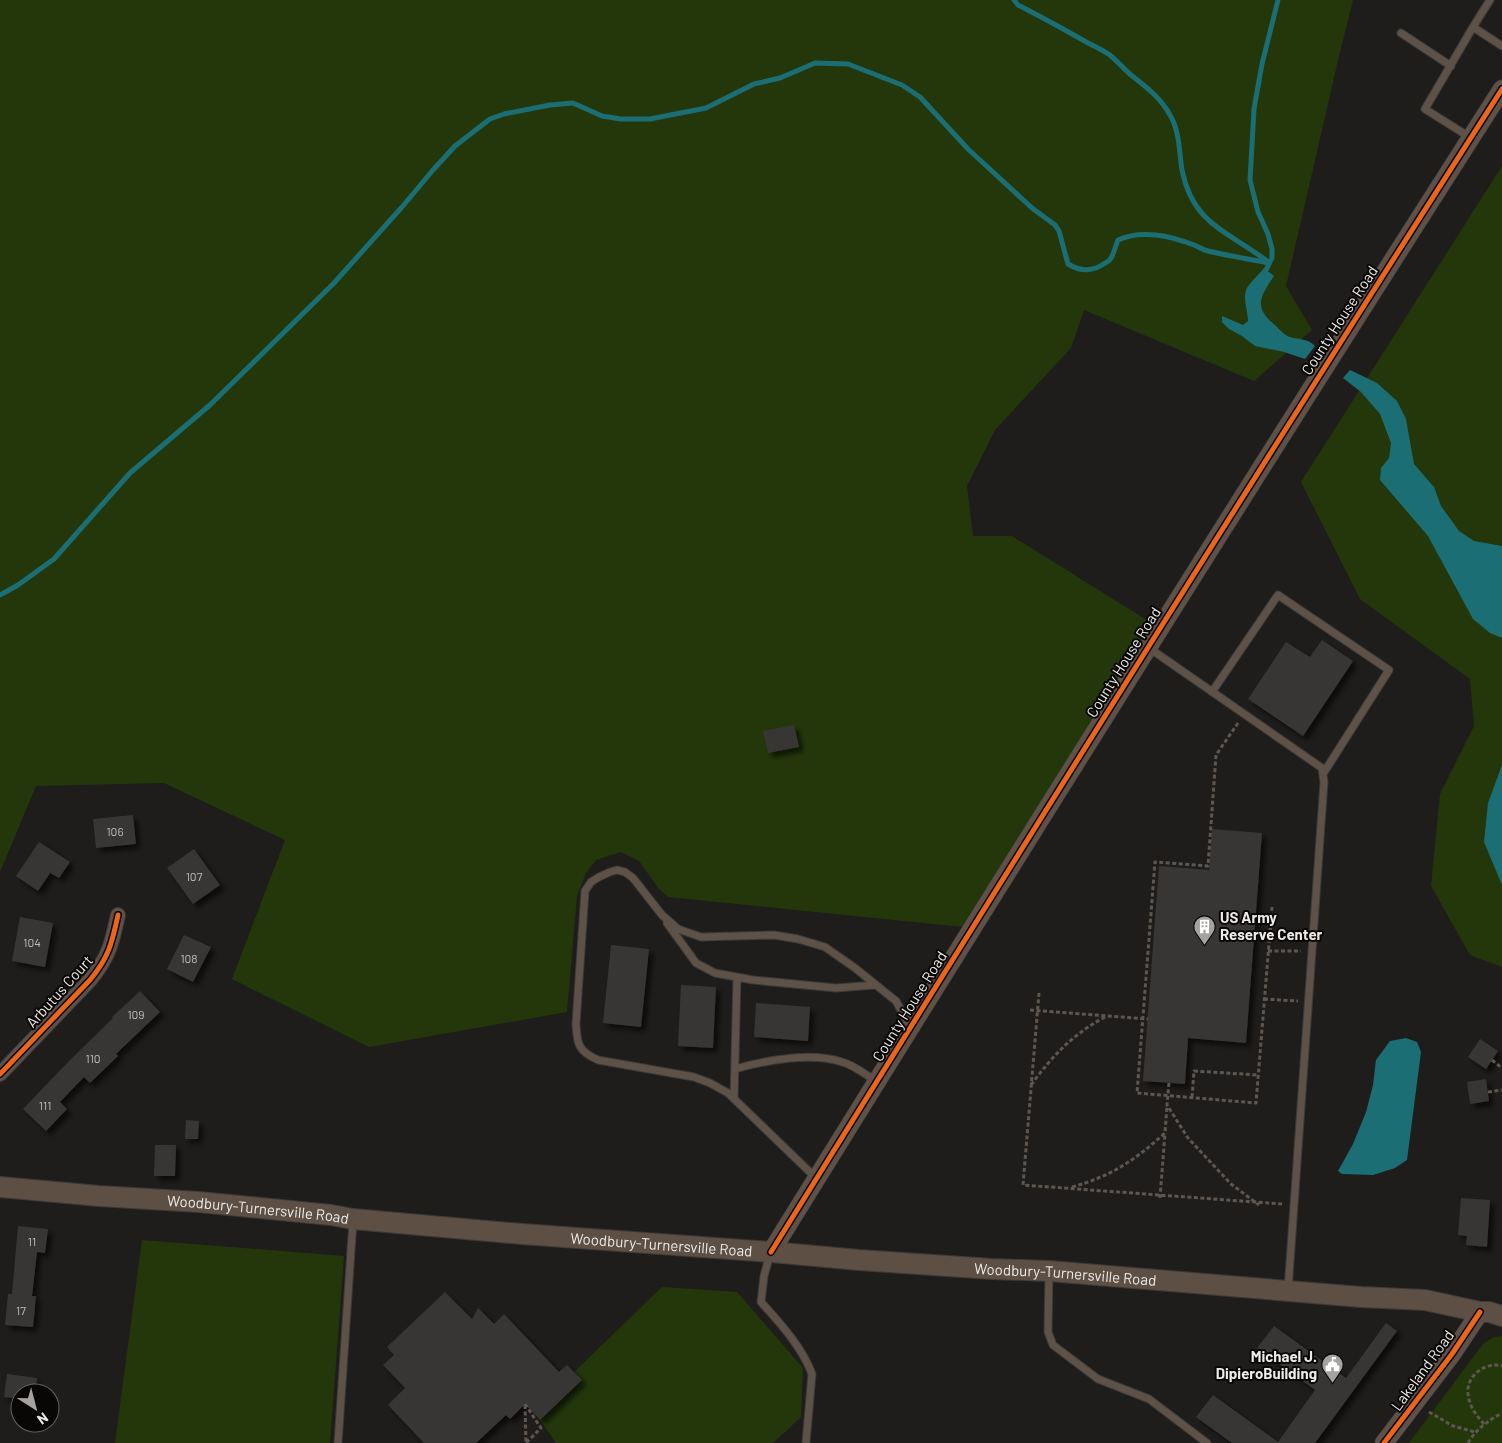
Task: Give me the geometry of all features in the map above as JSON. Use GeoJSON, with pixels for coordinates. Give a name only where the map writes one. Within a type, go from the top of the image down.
{"type":"FeatureCollection","features":[{"type":"Feature","properties":{"kind":"main road","name":"Woodbury-Turnersville Road"},"geometry":{"type":"LineString","coordinates":[[0,1187],[98,1196],[199,1202],[353,1219],[522,1234],[859,1260],[1049,1271],[1361,1297],[1425,1300],[1502,1316]]}},
{"type":"Feature","properties":{"kind":"street","name":"County House Road"},"geometry":{"type":"LineString","coordinates":[[771,1252],[1147,647],[1502,89]]}},
{"type":"Feature","properties":{"kind":"street","name":"Arbutus Court"},"geometry":{"type":"LineString","coordinates":[[0,1074],[100,968],[113,939],[118,915]]}},
{"type":"Feature","properties":{"kind":"street","name":"Lakeland Road"},"geometry":{"type":"LineString","coordinates":[[1384,1443],[1452,1354],[1480,1312]]}},
{"type":"Feature","properties":{"kind":"lane"},"geometry":{"type":"LineString","coordinates":[[1471,138],[1425,109],[1490,0]]}},
{"type":"Feature","properties":{"kind":"lane"},"geometry":{"type":"LineString","coordinates":[[1473,27],[1502,46]]}},
{"type":"Feature","properties":{"kind":"lane"},"geometry":{"type":"LineString","coordinates":[[1401,33],[1451,66]]}},
{"type":"Feature","properties":{"kind":"lane"},"geometry":{"type":"LineString","coordinates":[[1212,692],[1278,595],[1389,670],[1323,774]]}},
{"type":"Feature","properties":{"kind":"lane"},"geometry":{"type":"LineString","coordinates":[[1147,647],[1322,768],[1324,782],[1288,1291]]}},
{"type":"Feature","properties":{"kind":"lane"},"geometry":{"type":"LineString","coordinates":[[816,1179],[728,1093],[710,1083],[694,1077],[598,1060],[586,1054],[577,1038],[576,1024],[586,891],[591,882],[599,877],[617,870],[626,872],[633,878],[660,913],[696,963],[715,973],[753,980],[836,988],[874,985]]}},
{"type":"Feature","properties":{"kind":"lane"},"geometry":{"type":"LineString","coordinates":[[660,913],[678,929],[701,937],[774,935],[798,939],[825,947],[896,1001],[910,1026]]}},
{"type":"Feature","properties":{"kind":"lane"},"geometry":{"type":"LineString","coordinates":[[734,1099],[737,977]]}},
{"type":"Feature","properties":{"kind":"lane"},"geometry":{"type":"LineString","coordinates":[[735,1069],[755,1063],[812,1057],[844,1062],[876,1081]]}},
{"type":"Feature","properties":{"kind":"lane"},"geometry":{"type":"LineString","coordinates":[[338,1443],[353,1219]]}},
{"type":"Feature","properties":{"kind":"lane"},"geometry":{"type":"LineString","coordinates":[[771,1252],[764,1276],[761,1302],[801,1352],[812,1374],[806,1443]]}},
{"type":"Feature","properties":{"kind":"lane"},"geometry":{"type":"LineString","coordinates":[[1049,1271],[1048,1332],[1053,1345],[1098,1379],[1149,1399],[1207,1443]]}},
{"type":"Feature","properties":{"kind":"path"},"geometry":{"type":"LineString","coordinates":[[1244,714],[1216,755],[1208,866],[1156,862],[1145,1019],[1137,1093],[1256,1102],[1272,907]]}},
{"type":"Feature","properties":{"kind":"path"},"geometry":{"type":"LineString","coordinates":[[1268,951],[1312,952]]}},
{"type":"Feature","properties":{"kind":"path"},"geometry":{"type":"LineString","coordinates":[[1039,994],[1023,1185],[1160,1197],[1282,1204]]}},
{"type":"Feature","properties":{"kind":"path"},"geometry":{"type":"LineString","coordinates":[[1264,999],[1308,1002]]}},
{"type":"Feature","properties":{"kind":"path"},"geometry":{"type":"LineString","coordinates":[[1030,1010],[1145,1019]]}},
{"type":"Feature","properties":{"kind":"path"},"geometry":{"type":"LineString","coordinates":[[1031,1086],[1046,1065],[1076,1035],[1108,1016]]}},
{"type":"Feature","properties":{"kind":"path"},"geometry":{"type":"LineString","coordinates":[[1492,1060],[1502,1068]]}},
{"type":"Feature","properties":{"kind":"path"},"geometry":{"type":"LineString","coordinates":[[1192,1097],[1194,1071],[1258,1075]]}},
{"type":"Feature","properties":{"kind":"path"},"geometry":{"type":"LineString","coordinates":[[1160,1197],[1169,1083]]}},
{"type":"Feature","properties":{"kind":"path"},"geometry":{"type":"LineString","coordinates":[[1488,1092],[1502,1090]]}},
{"type":"Feature","properties":{"kind":"path"},"geometry":{"type":"LineString","coordinates":[[1167,1105],[1188,1138],[1201,1153],[1231,1184],[1257,1204]]}},
{"type":"Feature","properties":{"kind":"path"},"geometry":{"type":"LineString","coordinates":[[1068,1188],[1102,1178],[1132,1161],[1166,1133]]}},
{"type":"Feature","properties":{"kind":"path"},"geometry":{"type":"LineString","coordinates":[[1484,1424],[1473,1411],[1467,1392],[1468,1386],[1474,1376],[1485,1367],[1495,1364],[1502,1366]]}},
{"type":"Feature","properties":{"kind":"path"},"geometry":{"type":"LineString","coordinates":[[525,1404],[541,1428],[526,1443],[525,1414],[525,1404]]}},
{"type":"Feature","properties":{"kind":"path"},"geometry":{"type":"LineString","coordinates":[[1429,1412],[1453,1426],[1475,1432]]}},
{"type":"Feature","properties":{"kind":"path"},"geometry":{"type":"LineString","coordinates":[[1468,1443],[1475,1432],[1484,1424],[1502,1413]]}},
{"type":"Feature","properties":{"kind":"green space"},"geometry":{"type":"Polygon","coordinates":[[[0,0],[1353,0],[1286,286],[1312,330],[1254,381],[1084,310],[1071,348],[995,430],[967,486],[973,536],[1012,536],[1153,624],[963,927],[668,897],[658,888],[639,861],[621,852],[596,860],[586,873],[577,896],[567,1012],[369,1047],[232,979],[285,840],[164,783],[36,786],[0,872],[0,0]]]}},
{"type":"Feature","properties":{"kind":"green space"},"geometry":{"type":"Polygon","coordinates":[[[1502,166],[1502,967],[1470,955],[1431,886],[1440,794],[1474,726],[1470,679],[1360,599],[1301,482],[1502,166]]]}},
{"type":"Feature","properties":{"kind":"green space"},"geometry":{"type":"Polygon","coordinates":[[[142,1240],[344,1256],[330,1443],[115,1443],[142,1240]]]}},
{"type":"Feature","properties":{"kind":"green space"},"geometry":{"type":"Polygon","coordinates":[[[662,1287],[737,1292],[803,1368],[801,1417],[773,1443],[556,1443],[540,1420],[582,1381],[574,1372],[662,1287]]]}},
{"type":"Feature","properties":{"kind":"green space"},"geometry":{"type":"Polygon","coordinates":[[[1502,1336],[1502,1443],[1409,1443],[1483,1344],[1494,1337],[1502,1336]]]}},
{"type":"Feature","properties":{"kind":"water"},"geometry":{"type":"Polygon","coordinates":[[[1264,268],[1274,276],[1262,296],[1261,307],[1268,319],[1286,335],[1306,340],[1315,346],[1305,359],[1255,346],[1229,329],[1222,322],[1222,316],[1243,325],[1248,321],[1245,300],[1246,292],[1249,285],[1264,268]]]}},
{"type":"Feature","properties":{"kind":"water"},"geometry":{"type":"Polygon","coordinates":[[[1350,370],[1377,383],[1397,401],[1406,419],[1414,464],[1434,487],[1441,506],[1459,531],[1474,541],[1502,546],[1502,638],[1490,633],[1473,619],[1428,536],[1380,480],[1381,468],[1389,458],[1391,443],[1380,414],[1361,392],[1343,378],[1350,370]]]}},
{"type":"Feature","properties":{"kind":"water"},"geometry":{"type":"Polygon","coordinates":[[[1502,765],[1502,885],[1484,842],[1488,803],[1502,765]]]}},
{"type":"Feature","properties":{"kind":"water"},"geometry":{"type":"Polygon","coordinates":[[[1406,1038],[1417,1042],[1421,1052],[1407,1160],[1395,1168],[1373,1175],[1342,1174],[1338,1171],[1353,1144],[1366,1112],[1373,1085],[1376,1060],[1390,1041],[1406,1038]]]}},
{"type":"Feature","properties":{"kind":"building"},"geometry":{"type":"Polygon","coordinates":[[[1322,640],[1353,661],[1303,736],[1248,699],[1286,642],[1310,657],[1322,640]]]}},
{"type":"Feature","properties":{"kind":"building"},"geometry":{"type":"Polygon","coordinates":[[[794,725],[799,747],[768,753],[763,731],[794,725]]]}},
{"type":"Feature","properties":{"kind":"building"},"geometry":{"type":"Polygon","coordinates":[[[133,815],[136,844],[96,848],[93,819],[133,815]]]}},
{"type":"Feature","properties":{"kind":"building","name":"US Army Reserve Center"},"geometry":{"type":"Polygon","coordinates":[[[1212,829],[1262,833],[1246,1043],[1188,1038],[1185,1084],[1143,1081],[1159,866],[1209,870],[1212,829]]]}},
{"type":"Feature","properties":{"kind":"building"},"geometry":{"type":"Polygon","coordinates":[[[39,842],[70,862],[59,878],[50,873],[38,891],[16,876],[39,842]]]}},
{"type":"Feature","properties":{"kind":"building"},"geometry":{"type":"Polygon","coordinates":[[[194,849],[220,885],[193,904],[167,868],[194,849]]]}},
{"type":"Feature","properties":{"kind":"building"},"geometry":{"type":"Polygon","coordinates":[[[20,917],[53,923],[45,967],[12,961],[20,917]]]}},
{"type":"Feature","properties":{"kind":"building"},"geometry":{"type":"Polygon","coordinates":[[[184,935],[211,947],[193,982],[167,969],[184,935]]]}},
{"type":"Feature","properties":{"kind":"building"},"geometry":{"type":"Polygon","coordinates":[[[611,945],[649,949],[641,1027],[603,1023],[611,945]]]}},
{"type":"Feature","properties":{"kind":"building"},"geometry":{"type":"Polygon","coordinates":[[[681,985],[716,987],[713,1048],[678,1046],[681,985]]]}},
{"type":"Feature","properties":{"kind":"building"},"geometry":{"type":"Polygon","coordinates":[[[140,991],[160,1012],[116,1054],[118,1056],[90,1083],[84,1077],[60,1102],[67,1109],[46,1131],[23,1109],[112,1017],[140,991]]]}},
{"type":"Feature","properties":{"kind":"building"},"geometry":{"type":"Polygon","coordinates":[[[756,1003],[810,1007],[808,1041],[754,1037],[756,1003]]]}},
{"type":"Feature","properties":{"kind":"building"},"geometry":{"type":"Polygon","coordinates":[[[1480,1039],[1498,1051],[1486,1069],[1468,1057],[1480,1039]]]}},
{"type":"Feature","properties":{"kind":"building"},"geometry":{"type":"Polygon","coordinates":[[[1486,1079],[1489,1101],[1470,1104],[1467,1082],[1486,1079]]]}},
{"type":"Feature","properties":{"kind":"building"},"geometry":{"type":"Polygon","coordinates":[[[186,1120],[199,1121],[198,1139],[185,1139],[186,1120]]]}},
{"type":"Feature","properties":{"kind":"building"},"geometry":{"type":"Polygon","coordinates":[[[155,1145],[176,1145],[175,1176],[154,1176],[155,1145]]]}},
{"type":"Feature","properties":{"kind":"building"},"geometry":{"type":"Polygon","coordinates":[[[1461,1198],[1490,1200],[1487,1247],[1466,1245],[1467,1236],[1458,1235],[1461,1198]]]}},
{"type":"Feature","properties":{"kind":"building"},"geometry":{"type":"Polygon","coordinates":[[[18,1226],[48,1229],[45,1253],[37,1252],[32,1296],[36,1296],[33,1327],[5,1325],[8,1294],[12,1294],[18,1226]]]}},
{"type":"Feature","properties":{"kind":"building"},"geometry":{"type":"Polygon","coordinates":[[[445,1292],[472,1319],[478,1308],[494,1324],[504,1314],[559,1372],[567,1365],[582,1380],[540,1420],[525,1404],[510,1419],[506,1415],[476,1443],[424,1443],[388,1405],[405,1388],[383,1365],[394,1355],[387,1347],[445,1292]]]}},
{"type":"Feature","properties":{"kind":"building","name":"Michael J. DipieroBuilding"},"geometry":{"type":"Polygon","coordinates":[[[1386,1323],[1397,1331],[1315,1443],[1232,1443],[1196,1417],[1213,1395],[1278,1442],[1315,1390],[1257,1348],[1274,1326],[1346,1378],[1386,1323]]]}},
{"type":"Feature","properties":{"kind":"building"},"geometry":{"type":"Polygon","coordinates":[[[7,1374],[37,1378],[36,1383],[10,1383],[10,1398],[4,1397],[7,1374]]]}},
{"type":"Feature","properties":{"kind":"waterway"},"geometry":{"type":"LineString","coordinates":[[1014,0],[1018,5],[1109,54],[1158,98],[1170,115],[1176,128],[1182,170],[1194,203],[1214,225],[1267,261]]}},
{"type":"Feature","properties":{"kind":"waterway"},"geometry":{"type":"LineString","coordinates":[[1263,276],[1272,258],[1272,249],[1268,234],[1258,212],[1250,180],[1254,109],[1262,64],[1278,0]]}},
{"type":"Feature","properties":{"kind":"waterway"},"geometry":{"type":"LineString","coordinates":[[0,595],[18,585],[54,559],[130,473],[210,405],[334,283],[455,146],[490,119],[504,114],[550,105],[573,103],[602,116],[621,119],[650,119],[706,108],[754,84],[780,78],[815,63],[848,64],[902,85],[920,97],[968,149],[1032,208],[1055,225],[1059,231],[1068,264],[1073,267],[1082,270],[1096,268],[1110,259],[1118,240],[1146,234],[1185,242],[1206,251],[1269,263]]}},
{"type":"Feature","properties":{"kind":"cycle path"},"geometry":{"type":"LineString","coordinates":[[771,1252],[1134,669],[1502,89]]}},
{"type":"Feature","properties":{"kind":"cycle path"},"geometry":{"type":"LineString","coordinates":[[0,1074],[90,980],[102,964],[114,934],[118,915]]}},
{"type":"Feature","properties":{"kind":"cycle path"},"geometry":{"type":"LineString","coordinates":[[1384,1443],[1452,1354],[1480,1312]]}},
{"type":"Feature","properties":{"kind":"place","name":"US Army Reserve Center"},"geometry":{"type":"Point","coordinates":[1204,945]}},
{"type":"Feature","properties":{"kind":"place","name":"Michael J. DipieroBuilding"},"geometry":{"type":"Point","coordinates":[1333,1384]}}]}
